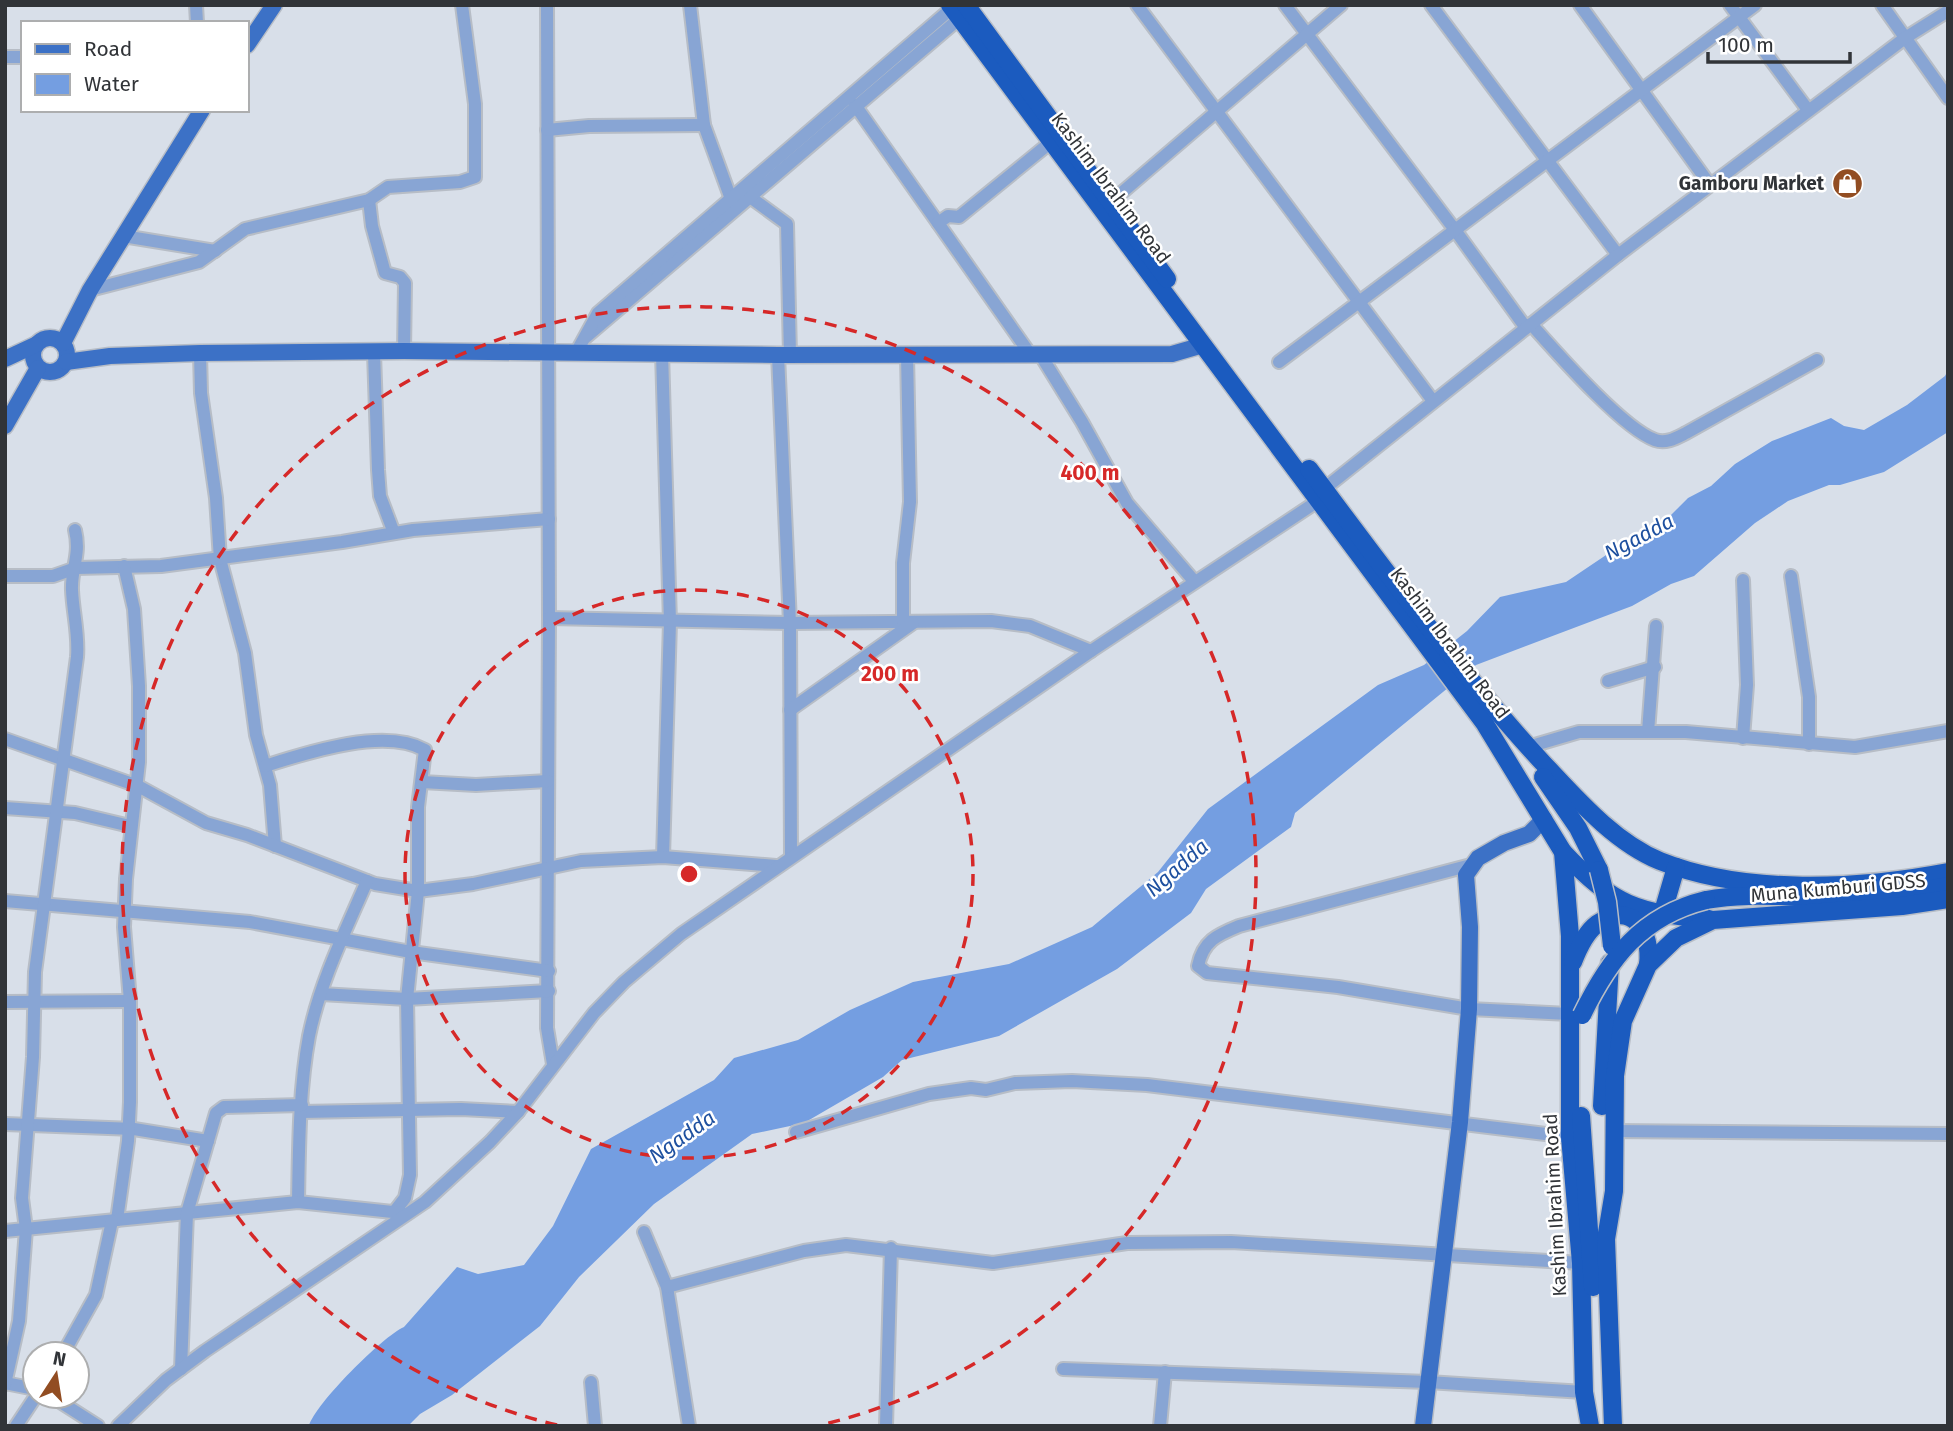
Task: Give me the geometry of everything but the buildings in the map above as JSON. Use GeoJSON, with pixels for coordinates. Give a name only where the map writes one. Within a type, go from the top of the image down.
{"type":"FeatureCollection","features":[{"type":"Feature","properties":{"kind":"highway","name":"Kashim Ibrahim Road"},"geometry":{"type":"LineString","coordinates":[[958,9],[1051,142],[1107,206],[1203,345],[1321,495]]}},
{"type":"Feature","properties":{"kind":"highway","name":"Kashim Ibrahim Road"},"geometry":{"type":"LineString","coordinates":[[958,9],[1321,495],[1496,720],[1528,747],[1615,833],[1658,860],[1698,874]]}},
{"type":"Feature","properties":{"kind":"highway","name":"Kashim Ibrahim Road"},"geometry":{"type":"LineString","coordinates":[[1496,720],[1563,852],[1570,936],[1569,971],[1575,1015],[1570,1137],[1581,1263],[1584,1392],[1592,1426]]}},
{"type":"Feature","properties":{"kind":"highway"},"geometry":{"type":"LineString","coordinates":[[1496,720],[1578,828],[1599,870],[1607,902],[1612,946],[1605,1021],[1601,1123],[1613,1426]]}},
{"type":"Feature","properties":{"kind":"highway"},"geometry":{"type":"LineString","coordinates":[[1563,852],[1591,882],[1623,904],[1662,915],[1713,920]]}},
{"type":"Feature","properties":{"kind":"highway"},"geometry":{"type":"LineString","coordinates":[[1662,915],[1676,867]]}},
{"type":"Feature","properties":{"kind":"highway","name":"Muna Kumburi GDSS"},"geometry":{"type":"LineString","coordinates":[[1698,874],[1734,881],[1818,885],[1905,879],[1948,872]]}},
{"type":"Feature","properties":{"kind":"highway"},"geometry":{"type":"LineString","coordinates":[[1592,1426],[1593,1261],[1576,1061],[1575,1015],[1602,974],[1620,951],[1663,917],[1686,905],[1742,895],[1833,898],[1901,894],[1948,886]]}},
{"type":"Feature","properties":{"kind":"highway","name":"Muna Kumburi GDSS"},"geometry":{"type":"LineString","coordinates":[[1713,920],[1902,906],[1948,899]]}},
{"type":"Feature","properties":{"kind":"highway"},"geometry":{"type":"LineString","coordinates":[[1569,971],[1588,933],[1597,924],[1624,915],[1639,922],[1647,934],[1650,947],[1648,965],[1623,1021],[1615,1076],[1614,1191],[1606,1239]]}},
{"type":"Feature","properties":{"kind":"highway"},"geometry":{"type":"LineString","coordinates":[[1648,965],[1676,938],[1713,920]]}},
{"type":"Feature","properties":{"kind":"main road"},"geometry":{"type":"LineString","coordinates":[[248,44],[274,5]]}},
{"type":"Feature","properties":{"kind":"main road"},"geometry":{"type":"LineString","coordinates":[[5,426],[201,112]]}},
{"type":"Feature","properties":{"kind":"main road"},"geometry":{"type":"LineString","coordinates":[[5,360],[56,347],[110,356],[404,351],[547,352],[579,346],[662,353],[906,355],[1172,354],[1203,345]]}},
{"type":"Feature","properties":{"kind":"main road"},"geometry":{"type":"LineString","coordinates":[[41,368],[56,347]]}},
{"type":"Feature","properties":{"kind":"main road"},"geometry":{"type":"LineString","coordinates":[[5,360],[41,368]]}},
{"type":"Feature","properties":{"kind":"main road"},"geometry":{"type":"LineString","coordinates":[[1423,1426],[1460,1122],[1469,1009],[1470,927],[1466,875],[1478,858],[1504,843],[1530,834],[1544,819]]}},
{"type":"Feature","properties":{"kind":"street"},"geometry":{"type":"LineString","coordinates":[[90,290],[199,262],[245,229],[369,200],[388,187],[460,181],[475,177],[475,104],[462,5]]}},
{"type":"Feature","properties":{"kind":"street"},"geometry":{"type":"LineString","coordinates":[[547,5],[550,618],[547,1028],[553,1063]]}},
{"type":"Feature","properties":{"kind":"street"},"geometry":{"type":"LineString","coordinates":[[691,5],[704,125],[731,199]]}},
{"type":"Feature","properties":{"kind":"street"},"geometry":{"type":"LineString","coordinates":[[1137,5],[1433,401]]}},
{"type":"Feature","properties":{"kind":"street"},"geometry":{"type":"LineString","coordinates":[[1285,5],[1528,326],[1623,418],[1657,441],[1670,441],[1686,433],[1817,360]]}},
{"type":"Feature","properties":{"kind":"street"},"geometry":{"type":"LineString","coordinates":[[1107,206],[1341,5]]}},
{"type":"Feature","properties":{"kind":"street"},"geometry":{"type":"LineString","coordinates":[[1431,5],[1618,256]]}},
{"type":"Feature","properties":{"kind":"street"},"geometry":{"type":"LineString","coordinates":[[1580,5],[1710,185]]}},
{"type":"Feature","properties":{"kind":"street"},"geometry":{"type":"LineString","coordinates":[[1730,5],[1808,110]]}},
{"type":"Feature","properties":{"kind":"street"},"geometry":{"type":"LineString","coordinates":[[1279,362],[1546,159],[1755,5]]}},
{"type":"Feature","properties":{"kind":"street"},"geometry":{"type":"LineString","coordinates":[[1882,5],[1948,98]]}},
{"type":"Feature","properties":{"kind":"street"},"geometry":{"type":"LineString","coordinates":[[1891,19],[1898,5]]}},
{"type":"Feature","properties":{"kind":"street"},"geometry":{"type":"LineString","coordinates":[[579,346],[855,105],[958,9]]}},
{"type":"Feature","properties":{"kind":"street"},"geometry":{"type":"LineString","coordinates":[[579,346],[598,313],[958,9]]}},
{"type":"Feature","properties":{"kind":"street"},"geometry":{"type":"LineString","coordinates":[[118,1426],[181,1369],[411,1214],[490,1142],[518,1112],[553,1063],[624,982],[681,934],[791,855],[1321,495],[1433,401],[1618,256],[1808,110],[1905,38],[1948,11]]}},
{"type":"Feature","properties":{"kind":"street"},"geometry":{"type":"LineString","coordinates":[[855,105],[1082,422],[1126,503],[1195,581]]}},
{"type":"Feature","properties":{"kind":"street"},"geometry":{"type":"LineString","coordinates":[[547,130],[589,126],[704,125]]}},
{"type":"Feature","properties":{"kind":"street"},"geometry":{"type":"LineString","coordinates":[[938,223],[948,216],[959,217],[1051,142]]}},
{"type":"Feature","properties":{"kind":"street"},"geometry":{"type":"LineString","coordinates":[[750,197],[787,224],[784,355],[790,623],[791,855]]}},
{"type":"Feature","properties":{"kind":"street"},"geometry":{"type":"LineString","coordinates":[[369,200],[372,226],[385,273],[400,277],[405,283],[404,351]]}},
{"type":"Feature","properties":{"kind":"street"},"geometry":{"type":"LineString","coordinates":[[123,236],[215,251]]}},
{"type":"Feature","properties":{"kind":"street"},"geometry":{"type":"LineString","coordinates":[[200,353],[201,393],[216,498],[220,559],[240,624],[256,735],[270,785],[275,846]]}},
{"type":"Feature","properties":{"kind":"street"},"geometry":{"type":"LineString","coordinates":[[374,353],[380,496],[394,533]]}},
{"type":"Feature","properties":{"kind":"street"},"geometry":{"type":"LineString","coordinates":[[662,353],[670,622],[663,857]]}},
{"type":"Feature","properties":{"kind":"street"},"geometry":{"type":"LineString","coordinates":[[902,621],[903,562],[910,502],[906,355]]}},
{"type":"Feature","properties":{"kind":"street"},"geometry":{"type":"LineString","coordinates":[[5,576],[53,576],[76,568],[161,566],[458,525],[549,519]]}},
{"type":"Feature","properties":{"kind":"street"},"geometry":{"type":"LineString","coordinates":[[5,1383],[19,1321],[26,1229],[23,1198],[29,1124],[33,1003],[77,657],[78,635],[72,588],[79,547],[75,530]]}},
{"type":"Feature","properties":{"kind":"street"},"geometry":{"type":"LineString","coordinates":[[70,1340],[96,1295],[115,1221],[129,1129],[130,1001],[125,910],[130,825],[138,786],[139,686],[134,610],[124,566]]}},
{"type":"Feature","properties":{"kind":"street"},"geometry":{"type":"LineString","coordinates":[[1791,576],[1809,697],[1809,744]]}},
{"type":"Feature","properties":{"kind":"street"},"geometry":{"type":"LineString","coordinates":[[1743,580],[1747,685],[1743,738]]}},
{"type":"Feature","properties":{"kind":"street"},"geometry":{"type":"LineString","coordinates":[[550,618],[790,623],[991,621],[1030,626],[1091,651]]}},
{"type":"Feature","properties":{"kind":"street"},"geometry":{"type":"LineString","coordinates":[[790,710],[905,626],[917,622]]}},
{"type":"Feature","properties":{"kind":"street"},"geometry":{"type":"LineString","coordinates":[[1648,732],[1656,626]]}},
{"type":"Feature","properties":{"kind":"street"},"geometry":{"type":"LineString","coordinates":[[1608,681],[1655,667]]}},
{"type":"Feature","properties":{"kind":"street"},"geometry":{"type":"LineString","coordinates":[[1528,747],[1579,732],[1648,732],[1855,747],[1948,731]]}},
{"type":"Feature","properties":{"kind":"street"},"geometry":{"type":"LineString","coordinates":[[5,739],[63,757],[138,786],[205,823],[367,881],[418,891],[473,884],[581,861],[663,857],[776,866]]}},
{"type":"Feature","properties":{"kind":"street"},"geometry":{"type":"LineString","coordinates":[[265,766],[316,748],[340,744],[407,744],[425,750],[418,807],[418,891],[407,999],[410,1175],[405,1198],[395,1211]]}},
{"type":"Feature","properties":{"kind":"street"},"geometry":{"type":"LineString","coordinates":[[422,782],[476,785],[548,781]]}},
{"type":"Feature","properties":{"kind":"street"},"geometry":{"type":"LineString","coordinates":[[5,808],[95,816],[130,825]]}},
{"type":"Feature","properties":{"kind":"street"},"geometry":{"type":"LineString","coordinates":[[1471,865],[1238,926],[1211,938],[1200,952],[1198,966],[1207,973],[1338,987],[1469,1009],[1575,1015]]}},
{"type":"Feature","properties":{"kind":"street"},"geometry":{"type":"LineString","coordinates":[[298,1202],[302,1109],[309,1037],[340,938],[367,881]]}},
{"type":"Feature","properties":{"kind":"street"},"geometry":{"type":"LineString","coordinates":[[5,901],[250,922],[411,952],[548,971]]}},
{"type":"Feature","properties":{"kind":"street"},"geometry":{"type":"LineString","coordinates":[[321,994],[407,999],[549,990]]}},
{"type":"Feature","properties":{"kind":"street"},"geometry":{"type":"LineString","coordinates":[[5,1002],[130,1001]]}},
{"type":"Feature","properties":{"kind":"street"},"geometry":{"type":"LineString","coordinates":[[796,1132],[929,1094],[971,1088],[986,1090],[1016,1083],[1072,1081],[1147,1085],[1570,1137]]}},
{"type":"Feature","properties":{"kind":"street"},"geometry":{"type":"LineString","coordinates":[[181,1369],[187,1213],[216,1113],[224,1107],[518,1112]]}},
{"type":"Feature","properties":{"kind":"street"},"geometry":{"type":"LineString","coordinates":[[5,1124],[129,1129],[208,1140]]}},
{"type":"Feature","properties":{"kind":"street"},"geometry":{"type":"LineString","coordinates":[[1613,1131],[1948,1134]]}},
{"type":"Feature","properties":{"kind":"street"},"geometry":{"type":"LineString","coordinates":[[5,1231],[298,1202],[411,1214]]}},
{"type":"Feature","properties":{"kind":"street"},"geometry":{"type":"LineString","coordinates":[[644,1232],[667,1287],[689,1426]]}},
{"type":"Feature","properties":{"kind":"street"},"geometry":{"type":"LineString","coordinates":[[667,1287],[804,1251],[846,1245],[891,1248],[993,1263],[1127,1243],[1231,1242],[1581,1263]]}},
{"type":"Feature","properties":{"kind":"street"},"geometry":{"type":"LineString","coordinates":[[886,1426],[891,1248]]}},
{"type":"Feature","properties":{"kind":"street"},"geometry":{"type":"LineString","coordinates":[[1063,1369],[1428,1381],[1584,1392]]}},
{"type":"Feature","properties":{"kind":"street"},"geometry":{"type":"LineString","coordinates":[[1160,1426],[1165,1372]]}},
{"type":"Feature","properties":{"kind":"street"},"geometry":{"type":"LineString","coordinates":[[591,1382],[595,1426]]}},
{"type":"Feature","properties":{"kind":"street"},"geometry":{"type":"LineString","coordinates":[[16,1426],[27,1410]]}},
{"type":"Feature","properties":{"kind":"street"},"geometry":{"type":"LineString","coordinates":[[73,1410],[98,1426]]}},
{"type":"Feature","properties":{"kind":"water","name":"Ngadda"},"geometry":{"type":"Polygon","coordinates":[[[1948,370],[1948,432],[1884,472],[1840,485],[1829,485],[1788,501],[1755,523],[1694,576],[1671,584],[1632,606],[1476,665],[1295,813],[1291,827],[1206,889],[1191,913],[1117,969],[999,1036],[902,1060],[883,1077],[804,1123],[752,1134],[654,1204],[579,1277],[540,1326],[452,1395],[420,1414],[408,1426],[309,1426],[336,1387],[381,1343],[404,1327],[457,1267],[478,1274],[524,1265],[553,1226],[591,1149],[714,1080],[734,1058],[798,1040],[850,1010],[913,982],[1009,964],[1092,927],[1158,872],[1208,809],[1378,685],[1424,665],[1467,631],[1500,597],[1566,582],[1618,547],[1633,544],[1658,528],[1688,498],[1711,486],[1735,464],[1772,441],[1831,418],[1844,426],[1864,430],[1907,405],[1945,376],[1948,370]]]}},
{"type":"Feature","properties":{"kind":"place","name":"Gamboru Market"},"geometry":{"type":"Point","coordinates":[1847,183]}}]}
